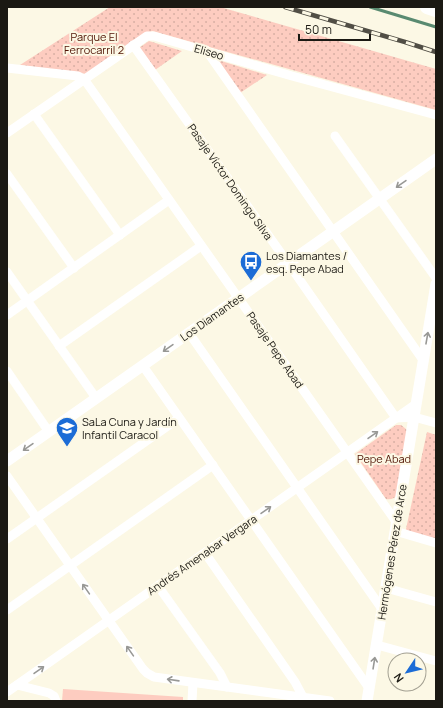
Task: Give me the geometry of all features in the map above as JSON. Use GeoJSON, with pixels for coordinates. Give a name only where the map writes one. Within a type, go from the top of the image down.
{"type":"FeatureCollection","features":[{"type":"Feature","properties":{"kind":"main road"},"geometry":{"type":"LineString","coordinates":[[429,7],[436,10]]}},
{"type":"Feature","properties":{"kind":"street","name":"Eliseo"},"geometry":{"type":"LineString","coordinates":[[7,133],[147,36],[154,36],[206,50],[292,76],[436,115]]}},
{"type":"Feature","properties":{"kind":"street","name":"Pasaje Víctor Domingo Silva"},"geometry":{"type":"LineString","coordinates":[[133,45],[396,418]]}},
{"type":"Feature","properties":{"kind":"street"},"geometry":{"type":"LineString","coordinates":[[206,50],[423,360]]}},
{"type":"Feature","properties":{"kind":"street"},"geometry":{"type":"LineString","coordinates":[[7,68],[78,76],[84,79]]}},
{"type":"Feature","properties":{"kind":"street","name":"Pasaje Pepe Abad"},"geometry":{"type":"LineString","coordinates":[[84,79],[347,453],[396,527]]}},
{"type":"Feature","properties":{"kind":"street"},"geometry":{"type":"LineString","coordinates":[[34,114],[120,235]]}},
{"type":"Feature","properties":{"kind":"street"},"geometry":{"type":"LineString","coordinates":[[335,136],[436,278]]}},
{"type":"Feature","properties":{"kind":"street","name":"Los Diamantes"},"geometry":{"type":"LineString","coordinates":[[7,461],[288,263],[435,163]]}},
{"type":"Feature","properties":{"kind":"street"},"geometry":{"type":"LineString","coordinates":[[7,174],[74,268]]}},
{"type":"Feature","properties":{"kind":"street"},"geometry":{"type":"LineString","coordinates":[[7,315],[169,200]]}},
{"type":"Feature","properties":{"kind":"street"},"geometry":{"type":"LineString","coordinates":[[59,346],[201,246]]}},
{"type":"Feature","properties":{"kind":"street"},"geometry":{"type":"LineString","coordinates":[[7,272],[96,398]]}},
{"type":"Feature","properties":{"kind":"street","name":"Hermógenes Pérez de Arce"},"geometry":{"type":"LineString","coordinates":[[367,701],[436,284]]}},
{"type":"Feature","properties":{"kind":"street"},"geometry":{"type":"LineString","coordinates":[[189,333],[382,609]]}},
{"type":"Feature","properties":{"kind":"street"},"geometry":{"type":"LineString","coordinates":[[143,366],[370,688]]}},
{"type":"Feature","properties":{"kind":"street"},"geometry":{"type":"LineString","coordinates":[[7,371],[49,432]]}},
{"type":"Feature","properties":{"kind":"street","name":"Andrés Amenabar Vergara"},"geometry":{"type":"LineString","coordinates":[[7,692],[416,404]]}},
{"type":"Feature","properties":{"kind":"street"},"geometry":{"type":"LineString","coordinates":[[396,418],[414,417],[436,423]]}},
{"type":"Feature","properties":{"kind":"street"},"geometry":{"type":"LineString","coordinates":[[7,539],[179,418]]}},
{"type":"Feature","properties":{"kind":"street"},"geometry":{"type":"LineString","coordinates":[[7,610],[213,465]]}},
{"type":"Feature","properties":{"kind":"street"},"geometry":{"type":"LineString","coordinates":[[7,476],[147,674],[154,677],[302,699],[330,701]]}},
{"type":"Feature","properties":{"kind":"street"},"geometry":{"type":"LineString","coordinates":[[396,527],[436,543]]}},
{"type":"Feature","properties":{"kind":"street"},"geometry":{"type":"LineString","coordinates":[[205,553],[295,682],[302,699]]}},
{"type":"Feature","properties":{"kind":"street"},"geometry":{"type":"LineString","coordinates":[[158,586],[220,673],[227,687]]}},
{"type":"Feature","properties":{"kind":"street"},"geometry":{"type":"LineString","coordinates":[[386,588],[436,602]]}},
{"type":"Feature","properties":{"kind":"street"},"geometry":{"type":"LineString","coordinates":[[377,645],[436,661]]}},
{"type":"Feature","properties":{"kind":"street"},"geometry":{"type":"LineString","coordinates":[[192,701],[193,682]]}},
{"type":"Feature","properties":{"kind":"street"},"geometry":{"type":"LineString","coordinates":[[17,685],[52,694],[56,698],[56,701]]}},
{"type":"Feature","properties":{"kind":"green space","name":"Parque El Ferrocarril 2"},"geometry":{"type":"Polygon","coordinates":[[[110,7],[220,7],[436,69],[436,110],[152,31],[86,74],[20,65],[110,7]]]}},
{"type":"Feature","properties":{"kind":"green space"},"geometry":{"type":"Polygon","coordinates":[[[149,41],[182,51],[155,70],[139,48],[149,41]]]}},
{"type":"Feature","properties":{"kind":"green space"},"geometry":{"type":"Polygon","coordinates":[[[218,60],[267,75],[240,93],[218,60]]]}},
{"type":"Feature","properties":{"kind":"green space","name":"Pepe Abad"},"geometry":{"type":"Polygon","coordinates":[[[396,425],[401,425],[409,433],[398,495],[391,499],[386,499],[355,454],[396,425]]]}},
{"type":"Feature","properties":{"kind":"green space"},"geometry":{"type":"Polygon","coordinates":[[[427,432],[436,435],[436,540],[407,532],[406,529],[427,432]]]}},
{"type":"Feature","properties":{"kind":"green space"},"geometry":{"type":"Polygon","coordinates":[[[63,689],[183,697],[183,701],[62,701],[63,689]]]}},
{"type":"Feature","properties":{"kind":"waterway"},"geometry":{"type":"LineString","coordinates":[[370,7],[436,27]]}},
{"type":"Feature","properties":{"kind":"railway"},"geometry":{"type":"LineString","coordinates":[[285,7],[436,52]]}},
{"type":"Feature","properties":{"kind":"place","name":"Los Diamantes / esq. Pepe Abad"},"geometry":{"type":"Point","coordinates":[251,282]}},
{"type":"Feature","properties":{"kind":"place","name":"SaLa Cuna y Jardín Infantil Caracol"},"geometry":{"type":"Point","coordinates":[67,448]}}]}
